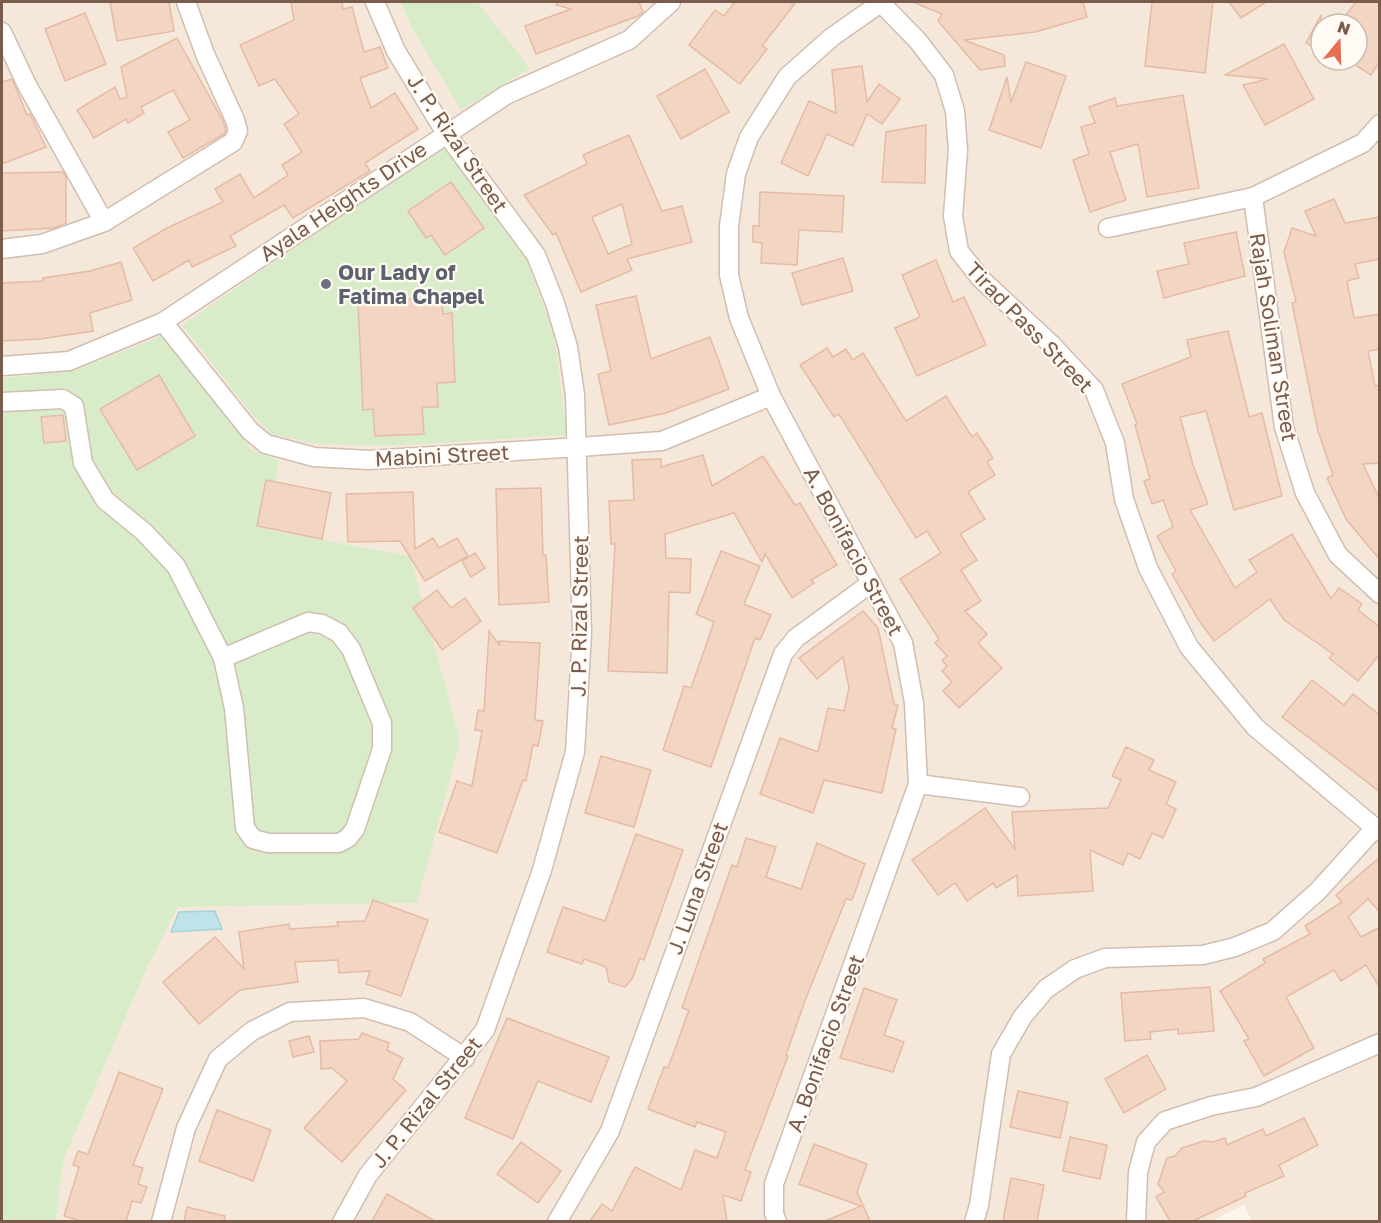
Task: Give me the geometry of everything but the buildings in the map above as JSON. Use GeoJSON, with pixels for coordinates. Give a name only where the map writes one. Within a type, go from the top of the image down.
{"type":"FeatureCollection","features":[{"type":"Feature","properties":{"kind":"street"},"geometry":{"type":"LineString","coordinates":[[2,249],[42,244],[104,222],[233,142],[238,131],[230,107],[196,32],[186,2]]}},
{"type":"Feature","properties":{"kind":"street","name":"J. P. Rizal Street"},"geometry":{"type":"LineString","coordinates":[[342,1221],[368,1175],[465,1058],[485,1030],[542,870],[575,752],[582,633],[579,447],[568,347],[555,303],[536,255],[445,132],[396,51],[375,2]]}},
{"type":"Feature","properties":{"kind":"street","name":"Ayala Heights Drive"},"geometry":{"type":"LineString","coordinates":[[2,366],[69,361],[163,322],[445,132],[506,94],[629,40],[671,2]]}},
{"type":"Feature","properties":{"kind":"street","name":"A. Bonifacio Street"},"geometry":{"type":"LineString","coordinates":[[777,1221],[774,1214],[774,1184],[918,784],[914,704],[903,643],[771,396],[739,318],[729,274],[729,226],[736,174],[749,137],[786,77],[832,37],[881,2]]}},
{"type":"Feature","properties":{"kind":"street","name":"Tirad Pass Street"},"geometry":{"type":"LineString","coordinates":[[881,2],[918,40],[944,75],[955,111],[958,150],[953,216],[959,251],[981,279],[1050,343],[1094,390],[1115,443],[1124,499],[1148,568],[1189,647],[1255,727],[1377,830]]}},
{"type":"Feature","properties":{"kind":"street"},"geometry":{"type":"LineString","coordinates":[[2,32],[27,85],[104,222]]}},
{"type":"Feature","properties":{"kind":"street"},"geometry":{"type":"LineString","coordinates":[[1108,228],[1253,197],[1363,142],[1380,124]]}},
{"type":"Feature","properties":{"kind":"street","name":"Rajah Soliman Street"},"geometry":{"type":"LineString","coordinates":[[1253,197],[1284,427],[1305,493],[1338,555],[1380,594]]}},
{"type":"Feature","properties":{"kind":"street","name":"Mabini Street"},"geometry":{"type":"LineString","coordinates":[[163,322],[250,431],[266,444],[314,457],[369,460],[662,441],[771,396]]}},
{"type":"Feature","properties":{"kind":"street"},"geometry":{"type":"LineString","coordinates":[[2,402],[63,399],[74,406],[83,463],[105,500],[144,532],[176,566],[223,658],[234,708],[245,828],[253,839],[268,843],[339,843],[348,838],[355,829],[382,748],[382,723],[351,649],[339,633],[322,624],[308,622],[223,658]]}},
{"type":"Feature","properties":{"kind":"street","name":"J. Luna Street"},"geometry":{"type":"LineString","coordinates":[[557,1221],[609,1131],[783,654],[796,638],[872,584]]}},
{"type":"Feature","properties":{"kind":"street"},"geometry":{"type":"LineString","coordinates":[[918,784],[1020,797]]}},
{"type":"Feature","properties":{"kind":"street"},"geometry":{"type":"LineString","coordinates":[[974,1221],[979,1205],[1001,1054],[1023,1016],[1046,988],[1075,969],[1105,958],[1203,955],[1235,947],[1274,931],[1318,891],[1377,830]]}},
{"type":"Feature","properties":{"kind":"street"},"geometry":{"type":"LineString","coordinates":[[161,1221],[186,1128],[218,1059],[252,1030],[290,1012],[364,1008],[410,1022],[465,1058]]}},
{"type":"Feature","properties":{"kind":"street"},"geometry":{"type":"LineString","coordinates":[[1136,1221],[1138,1172],[1146,1142],[1164,1121],[1210,1106],[1256,1096],[1380,1043]]}},
{"type":"Feature","properties":{"kind":"shaded area"},"geometry":{"type":"Polygon","coordinates":[[[2,2],[1379,2],[1379,1221],[1252,1221],[1244,1205],[1209,1222],[56,1221],[63,1161],[148,966],[178,907],[417,903],[410,556],[267,530],[278,461],[252,450],[164,335],[76,370],[2,378],[2,2]]]}},
{"type":"Feature","properties":{"kind":"green space"},"geometry":{"type":"Polygon","coordinates":[[[401,2],[477,2],[530,68],[461,110],[411,26],[401,2]]]}},
{"type":"Feature","properties":{"kind":"green space"},"geometry":{"type":"Polygon","coordinates":[[[443,147],[527,261],[554,335],[567,435],[386,446],[315,444],[272,434],[250,412],[182,325],[443,147]]]}},
{"type":"Feature","properties":{"kind":"green space"},"geometry":{"type":"Polygon","coordinates":[[[164,335],[252,450],[279,460],[268,530],[410,556],[460,741],[417,903],[178,907],[148,966],[63,1161],[56,1221],[2,1221],[2,378],[76,370],[164,335]]]}},
{"type":"Feature","properties":{"kind":"water"},"geometry":{"type":"Polygon","coordinates":[[[215,911],[222,929],[171,932],[179,912],[215,911]]]}},
{"type":"Feature","properties":{"kind":"place","name":"Our Lady of Fatima Chapel"},"geometry":{"type":"Point","coordinates":[326,284]}}]}
